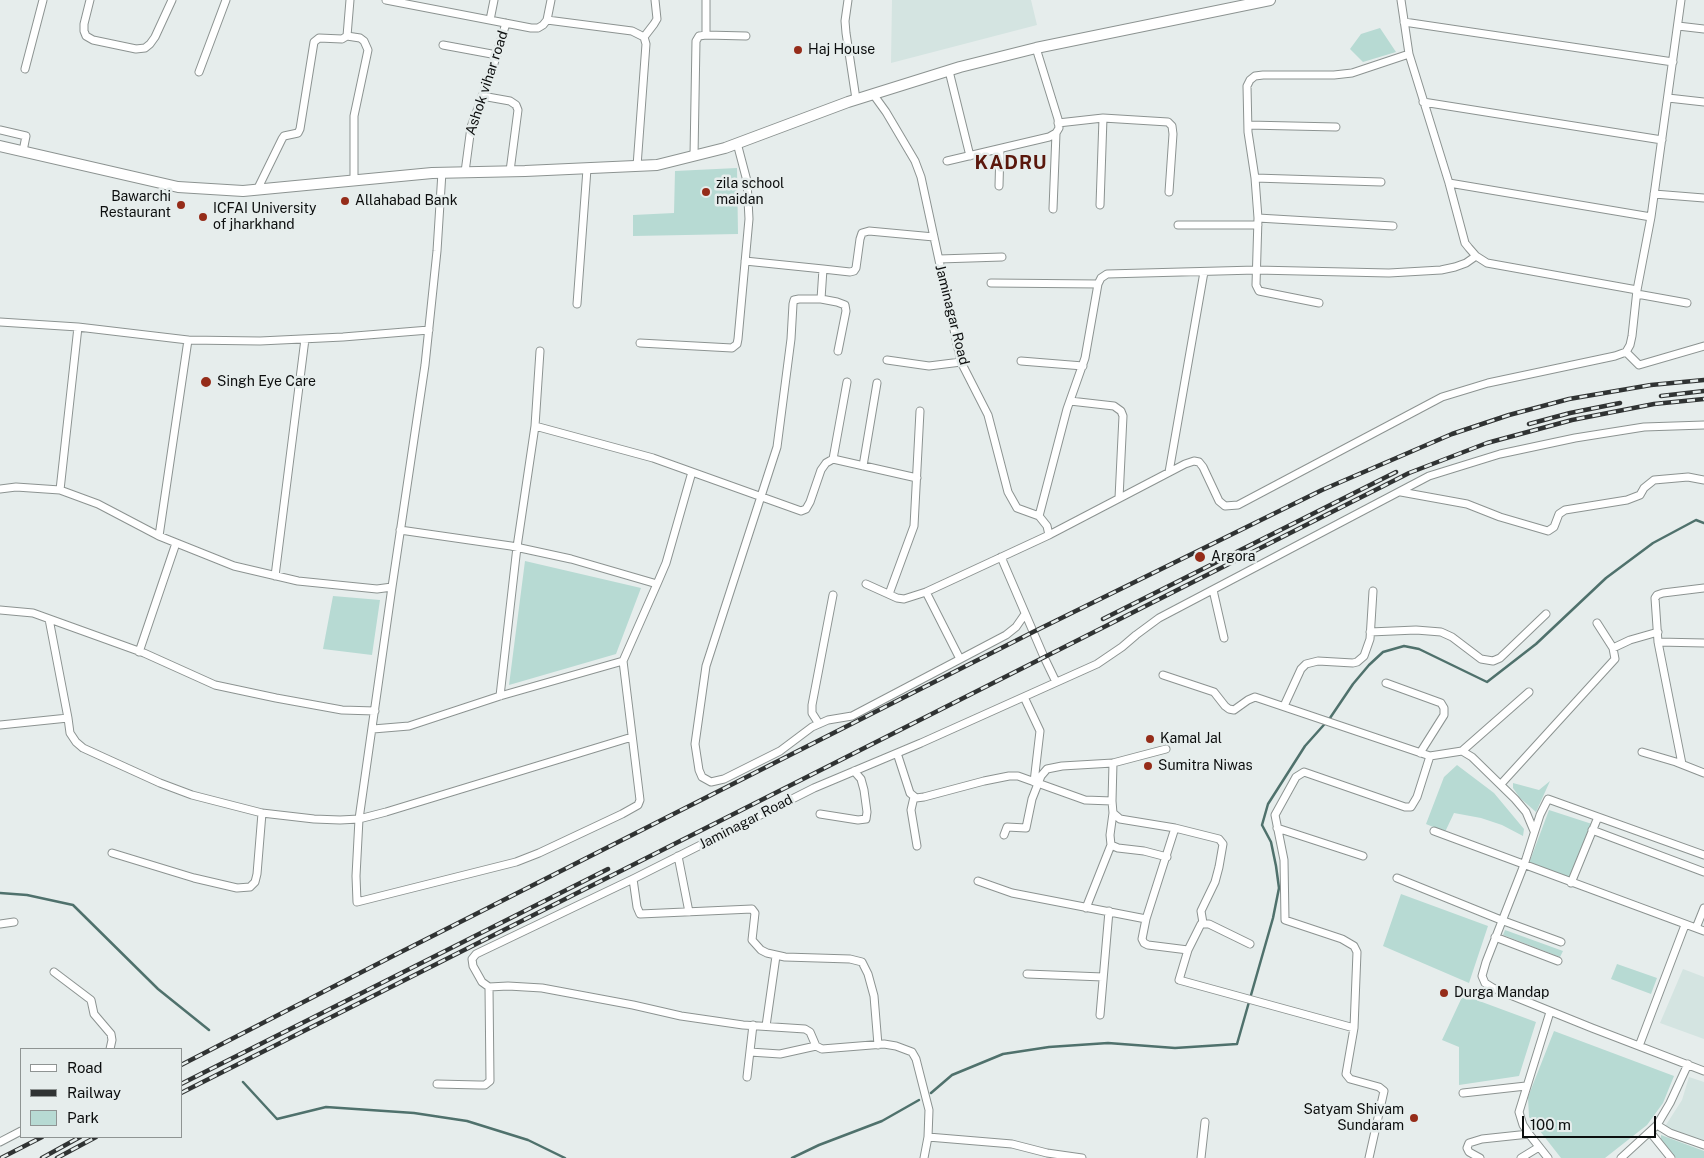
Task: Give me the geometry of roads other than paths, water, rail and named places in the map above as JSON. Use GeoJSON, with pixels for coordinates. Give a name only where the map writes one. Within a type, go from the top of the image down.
{"type":"FeatureCollection","features":[{"type":"Feature","properties":{"kind":"street"},"geometry":{"type":"LineString","coordinates":[[24,69],[43,0]]}},
{"type":"Feature","properties":{"kind":"street"},"geometry":{"type":"LineString","coordinates":[[90,0],[84,24],[86,36],[93,40],[136,49],[145,48],[150,44],[172,0]]}},
{"type":"Feature","properties":{"kind":"street"},"geometry":{"type":"LineString","coordinates":[[199,72],[226,0]]}},
{"type":"Feature","properties":{"kind":"street"},"geometry":{"type":"LineString","coordinates":[[347,36],[350,0]]}},
{"type":"Feature","properties":{"kind":"street"},"geometry":{"type":"LineString","coordinates":[[386,0],[531,28],[538,28],[543,25],[551,0]]}},
{"type":"Feature","properties":{"kind":"street"},"geometry":{"type":"LineString","coordinates":[[490,20],[494,0]]}},
{"type":"Feature","properties":{"kind":"street"},"geometry":{"type":"LineString","coordinates":[[644,37],[656,19],[655,0]]}},
{"type":"Feature","properties":{"kind":"street"},"geometry":{"type":"LineString","coordinates":[[706,0],[706,35]]}},
{"type":"Feature","properties":{"kind":"street"},"geometry":{"type":"LineString","coordinates":[[848,0],[845,21],[846,34],[856,99]]}},
{"type":"Feature","properties":{"kind":"street"},"geometry":{"type":"LineString","coordinates":[[0,146],[178,187],[219,190],[257,190],[442,172],[510,172],[657,165],[737,143],[856,99],[948,71],[1036,48],[1270,0]]}},
{"type":"Feature","properties":{"kind":"street"},"geometry":{"type":"LineString","coordinates":[[1401,0],[1409,54],[1423,102],[1449,183],[1465,243],[1476,256],[1487,263],[1504,267],[1687,303]]}},
{"type":"Feature","properties":{"kind":"street"},"geometry":{"type":"LineString","coordinates":[[866,584],[904,599],[926,592],[1048,535],[1168,472],[1194,461],[1199,462],[1203,467],[1219,501],[1225,506],[1238,505],[1442,397],[1488,383],[1626,352],[1632,336],[1637,292],[1651,217],[1681,0]]}},
{"type":"Feature","properties":{"kind":"street"},"geometry":{"type":"LineString","coordinates":[[546,20],[632,31],[644,37],[646,44],[637,166]]}},
{"type":"Feature","properties":{"kind":"street"},"geometry":{"type":"LineString","coordinates":[[1404,22],[1673,62]]}},
{"type":"Feature","properties":{"kind":"street","name":"Ashok vihar road"},"geometry":{"type":"LineString","coordinates":[[465,172],[471,127],[497,55],[506,23]]}},
{"type":"Feature","properties":{"kind":"street"},"geometry":{"type":"LineString","coordinates":[[1678,26],[1704,29]]}},
{"type":"Feature","properties":{"kind":"street"},"geometry":{"type":"LineString","coordinates":[[694,156],[696,41],[699,36],[706,35],[746,36]]}},
{"type":"Feature","properties":{"kind":"street"},"geometry":{"type":"LineString","coordinates":[[257,190],[284,136],[298,133],[300,129],[314,42],[319,38],[342,39],[347,36],[360,38],[364,41],[368,50],[354,116],[354,180]]}},
{"type":"Feature","properties":{"kind":"street"},"geometry":{"type":"LineString","coordinates":[[443,45],[497,55]]}},
{"type":"Feature","properties":{"kind":"street"},"geometry":{"type":"LineString","coordinates":[[1036,48],[1059,128],[1056,133],[1053,209]]}},
{"type":"Feature","properties":{"kind":"street"},"geometry":{"type":"LineString","coordinates":[[1319,303],[1258,291],[1256,285],[1258,222],[1255,178],[1248,125],[1247,86],[1255,76],[1352,73],[1409,54]]}},
{"type":"Feature","properties":{"kind":"street"},"geometry":{"type":"LineString","coordinates":[[948,71],[970,156]]}},
{"type":"Feature","properties":{"kind":"street","name":"Jaminagar Road"},"geometry":{"type":"LineString","coordinates":[[873,94],[915,161],[926,196],[961,362],[988,414],[1008,492],[1017,508],[1039,516]]}},
{"type":"Feature","properties":{"kind":"street"},"geometry":{"type":"LineString","coordinates":[[482,96],[514,102],[518,110],[510,172]]}},
{"type":"Feature","properties":{"kind":"street"},"geometry":{"type":"LineString","coordinates":[[1668,98],[1704,102]]}},
{"type":"Feature","properties":{"kind":"street"},"geometry":{"type":"LineString","coordinates":[[1423,102],[1662,140]]}},
{"type":"Feature","properties":{"kind":"street"},"geometry":{"type":"LineString","coordinates":[[1058,123],[1103,118],[1168,122],[1172,126],[1173,134],[1169,192]]}},
{"type":"Feature","properties":{"kind":"street"},"geometry":{"type":"LineString","coordinates":[[1100,205],[1103,118]]}},
{"type":"Feature","properties":{"kind":"street"},"geometry":{"type":"LineString","coordinates":[[1248,125],[1336,127]]}},
{"type":"Feature","properties":{"kind":"street"},"geometry":{"type":"LineString","coordinates":[[0,130],[26,136],[23,150]]}},
{"type":"Feature","properties":{"kind":"street"},"geometry":{"type":"LineString","coordinates":[[947,161],[1049,137],[1056,133]]}},
{"type":"Feature","properties":{"kind":"street"},"geometry":{"type":"LineString","coordinates":[[640,343],[732,348],[737,344],[749,200],[737,143]]}},
{"type":"Feature","properties":{"kind":"street"},"geometry":{"type":"LineString","coordinates":[[999,186],[1000,149]]}},
{"type":"Feature","properties":{"kind":"street"},"geometry":{"type":"LineString","coordinates":[[577,304],[587,169]]}},
{"type":"Feature","properties":{"kind":"street"},"geometry":{"type":"LineString","coordinates":[[442,172],[437,251],[425,365],[360,819],[356,876],[357,902],[516,862],[539,853],[638,805],[640,800],[622,661],[666,563],[692,472]]}},
{"type":"Feature","properties":{"kind":"street"},"geometry":{"type":"LineString","coordinates":[[1255,178],[1381,182]]}},
{"type":"Feature","properties":{"kind":"street"},"geometry":{"type":"LineString","coordinates":[[1449,183],[1651,217]]}},
{"type":"Feature","properties":{"kind":"street"},"geometry":{"type":"LineString","coordinates":[[1654,194],[1704,198]]}},
{"type":"Feature","properties":{"kind":"street"},"geometry":{"type":"LineString","coordinates":[[1178,225],[1258,222],[1392,226]]}},
{"type":"Feature","properties":{"kind":"street"},"geometry":{"type":"LineString","coordinates":[[745,261],[854,271],[862,233],[876,230],[934,237]]}},
{"type":"Feature","properties":{"kind":"street"},"geometry":{"type":"LineString","coordinates":[[1048,535],[1047,526],[1039,516],[1070,400],[1082,366],[1098,284],[1101,278],[1107,274],[1256,270],[1381,273],[1441,270],[1466,263],[1476,256]]}},
{"type":"Feature","properties":{"kind":"street"},"geometry":{"type":"LineString","coordinates":[[939,259],[1002,257]]}},
{"type":"Feature","properties":{"kind":"street"},"geometry":{"type":"LineString","coordinates":[[821,299],[823,269]]}},
{"type":"Feature","properties":{"kind":"street"},"geometry":{"type":"LineString","coordinates":[[1168,472],[1204,272]]}},
{"type":"Feature","properties":{"kind":"street"},"geometry":{"type":"LineString","coordinates":[[991,284],[1098,284]]}},
{"type":"Feature","properties":{"kind":"street"},"geometry":{"type":"LineString","coordinates":[[838,351],[846,311],[845,305],[821,299],[794,300],[791,339],[777,447],[706,666],[695,744],[702,777],[708,781],[724,779],[780,751],[806,730],[828,720],[852,716],[1006,635],[1016,627],[1025,614]]}},
{"type":"Feature","properties":{"kind":"street"},"geometry":{"type":"LineString","coordinates":[[0,322],[78,327],[188,340],[260,341],[429,330]]}},
{"type":"Feature","properties":{"kind":"street"},"geometry":{"type":"LineString","coordinates":[[60,490],[78,327]]}},
{"type":"Feature","properties":{"kind":"street"},"geometry":{"type":"LineString","coordinates":[[275,576],[305,339]]}},
{"type":"Feature","properties":{"kind":"street"},"geometry":{"type":"LineString","coordinates":[[159,536],[188,340]]}},
{"type":"Feature","properties":{"kind":"street"},"geometry":{"type":"LineString","coordinates":[[1626,352],[1639,366],[1704,346]]}},
{"type":"Feature","properties":{"kind":"street"},"geometry":{"type":"LineString","coordinates":[[500,696],[517,547],[536,426],[540,351]]}},
{"type":"Feature","properties":{"kind":"street"},"geometry":{"type":"LineString","coordinates":[[887,360],[929,366],[961,362]]}},
{"type":"Feature","properties":{"kind":"street"},"geometry":{"type":"LineString","coordinates":[[1020,362],[1082,366]]}},
{"type":"Feature","properties":{"kind":"street"},"geometry":{"type":"LineString","coordinates":[[833,459],[847,382]]}},
{"type":"Feature","properties":{"kind":"street"},"geometry":{"type":"LineString","coordinates":[[863,466],[877,383]]}},
{"type":"Feature","properties":{"kind":"street"},"geometry":{"type":"LineString","coordinates":[[1070,400],[1114,406],[1121,411],[1123,416],[1119,498]]}},
{"type":"Feature","properties":{"kind":"street"},"geometry":{"type":"LineString","coordinates":[[889,594],[914,526],[920,411]]}},
{"type":"Feature","properties":{"kind":"street","name":"Jaminagar Road"},"geometry":{"type":"LineString","coordinates":[[488,987],[482,982],[473,966],[472,959],[476,954],[633,879],[768,810],[854,770],[897,753],[1097,664],[1116,652],[1160,618],[1429,476],[1500,454],[1575,438],[1644,427],[1704,424]]}},
{"type":"Feature","properties":{"kind":"street"},"geometry":{"type":"LineString","coordinates":[[536,426],[653,458],[800,511],[806,509],[821,470],[826,463],[833,459],[917,478]]}},
{"type":"Feature","properties":{"kind":"street"},"geometry":{"type":"LineString","coordinates":[[1401,492],[1467,504],[1500,517],[1548,531],[1554,527],[1559,514],[1565,510],[1627,500],[1640,495],[1644,488],[1654,480],[1688,477],[1704,480]]}},
{"type":"Feature","properties":{"kind":"street"},"geometry":{"type":"LineString","coordinates":[[0,489],[16,487],[60,490],[98,504],[159,536],[234,566],[298,581],[377,589],[392,587]]}},
{"type":"Feature","properties":{"kind":"street"},"geometry":{"type":"LineString","coordinates":[[400,530],[517,547],[571,559],[657,584]]}},
{"type":"Feature","properties":{"kind":"street"},"geometry":{"type":"LineString","coordinates":[[139,652],[176,543]]}},
{"type":"Feature","properties":{"kind":"street"},"geometry":{"type":"LineString","coordinates":[[1002,556],[1025,614],[1056,682]]}},
{"type":"Feature","properties":{"kind":"street"},"geometry":{"type":"LineString","coordinates":[[1682,764],[1658,642],[1656,598],[1657,595],[1704,588]]}},
{"type":"Feature","properties":{"kind":"street"},"geometry":{"type":"LineString","coordinates":[[1213,590],[1224,638]]}},
{"type":"Feature","properties":{"kind":"street"},"geometry":{"type":"LineString","coordinates":[[1284,706],[1302,668],[1306,664],[1312,661],[1357,662],[1364,656],[1368,648],[1373,591]]}},
{"type":"Feature","properties":{"kind":"street"},"geometry":{"type":"LineString","coordinates":[[926,592],[960,659]]}},
{"type":"Feature","properties":{"kind":"street"},"geometry":{"type":"LineString","coordinates":[[819,724],[812,713],[812,705],[833,595]]}},
{"type":"Feature","properties":{"kind":"street"},"geometry":{"type":"LineString","coordinates":[[0,610],[33,613],[139,652],[215,684],[342,710],[375,711]]}},
{"type":"Feature","properties":{"kind":"street"},"geometry":{"type":"LineString","coordinates":[[1370,632],[1416,630],[1441,632],[1452,637],[1481,659],[1493,661],[1500,658],[1546,614]]}},
{"type":"Feature","properties":{"kind":"street"},"geometry":{"type":"LineString","coordinates":[[48,619],[70,733],[76,742],[83,748],[131,771],[192,795],[262,813],[314,819],[360,819],[429,800],[632,736]]}},
{"type":"Feature","properties":{"kind":"street"},"geometry":{"type":"LineString","coordinates":[[1501,784],[1615,659],[1613,648],[1597,623]]}},
{"type":"Feature","properties":{"kind":"street"},"geometry":{"type":"LineString","coordinates":[[1613,648],[1630,640],[1658,632]]}},
{"type":"Feature","properties":{"kind":"street"},"geometry":{"type":"LineString","coordinates":[[1658,642],[1704,643]]}},
{"type":"Feature","properties":{"kind":"street"},"geometry":{"type":"LineString","coordinates":[[373,729],[409,726],[500,696],[622,661]]}},
{"type":"Feature","properties":{"kind":"street"},"geometry":{"type":"LineString","coordinates":[[1163,675],[1214,692],[1229,709],[1234,710],[1254,697],[1430,756],[1462,750],[1529,692]]}},
{"type":"Feature","properties":{"kind":"street"},"geometry":{"type":"LineString","coordinates":[[1386,683],[1441,703],[1444,708],[1444,714],[1420,753]]}},
{"type":"Feature","properties":{"kind":"street"},"geometry":{"type":"LineString","coordinates":[[1004,835],[1007,827],[1026,828],[1036,782],[1040,731],[1024,697]]}},
{"type":"Feature","properties":{"kind":"street"},"geometry":{"type":"LineString","coordinates":[[0,725],[68,718]]}},
{"type":"Feature","properties":{"kind":"street"},"geometry":{"type":"LineString","coordinates":[[1036,782],[1043,772],[1052,768],[1113,763],[1166,749]]}},
{"type":"Feature","properties":{"kind":"street"},"geometry":{"type":"LineString","coordinates":[[1462,750],[1501,784],[1526,812],[1534,831]]}},
{"type":"Feature","properties":{"kind":"street"},"geometry":{"type":"LineString","coordinates":[[1642,752],[1704,773]]}},
{"type":"Feature","properties":{"kind":"street"},"geometry":{"type":"LineString","coordinates":[[897,753],[910,793],[914,797],[924,798],[962,786],[1009,776],[1018,776],[1085,800],[1112,801]]}},
{"type":"Feature","properties":{"kind":"street"},"geometry":{"type":"LineString","coordinates":[[1369,1158],[1384,1091],[1380,1087],[1347,1077],[1354,1028],[1356,948],[1342,939],[1285,920],[1285,870],[1275,819],[1277,810],[1296,777],[1301,772],[1409,808],[1417,797],[1430,756]]}},
{"type":"Feature","properties":{"kind":"street"},"geometry":{"type":"LineString","coordinates":[[1086,908],[1111,844],[1109,839],[1113,813],[1113,763]]}},
{"type":"Feature","properties":{"kind":"street"},"geometry":{"type":"LineString","coordinates":[[820,814],[858,820],[866,819],[864,790],[859,776],[854,770]]}},
{"type":"Feature","properties":{"kind":"street"},"geometry":{"type":"LineString","coordinates":[[914,797],[911,810],[917,846]]}},
{"type":"Feature","properties":{"kind":"street"},"geometry":{"type":"LineString","coordinates":[[1704,855],[1548,799],[1540,815],[1524,865],[1501,920],[1483,972],[1485,983],[1493,988],[1704,1071]]}},
{"type":"Feature","properties":{"kind":"street"},"geometry":{"type":"LineString","coordinates":[[112,853],[194,878],[237,888],[250,888],[255,882],[257,874],[262,813]]}},
{"type":"Feature","properties":{"kind":"street"},"geometry":{"type":"LineString","coordinates":[[1113,813],[1120,819],[1175,828],[1222,841],[1215,882],[1201,911],[1203,923]]}},
{"type":"Feature","properties":{"kind":"street"},"geometry":{"type":"LineString","coordinates":[[1571,883],[1598,817]]}},
{"type":"Feature","properties":{"kind":"street"},"geometry":{"type":"LineString","coordinates":[[1175,828],[1146,918],[1142,939],[1145,945],[1188,950]]}},
{"type":"Feature","properties":{"kind":"street"},"geometry":{"type":"LineString","coordinates":[[1277,828],[1363,856]]}},
{"type":"Feature","properties":{"kind":"street"},"geometry":{"type":"LineString","coordinates":[[1592,830],[1704,872]]}},
{"type":"Feature","properties":{"kind":"street"},"geometry":{"type":"LineString","coordinates":[[1434,831],[1704,932]]}},
{"type":"Feature","properties":{"kind":"street"},"geometry":{"type":"LineString","coordinates":[[1111,844],[1118,848],[1135,849],[1167,857]]}},
{"type":"Feature","properties":{"kind":"street"},"geometry":{"type":"LineString","coordinates":[[678,856],[689,912]]}},
{"type":"Feature","properties":{"kind":"street"},"geometry":{"type":"LineString","coordinates":[[1397,878],[1560,942]]}},
{"type":"Feature","properties":{"kind":"street"},"geometry":{"type":"LineString","coordinates":[[633,879],[637,907],[640,914],[752,909],[755,913],[752,940],[761,950],[776,956],[855,960],[862,962],[868,974],[874,996],[878,1045]]}},
{"type":"Feature","properties":{"kind":"street"},"geometry":{"type":"LineString","coordinates":[[978,881],[1012,893],[1146,918]]}},
{"type":"Feature","properties":{"kind":"street"},"geometry":{"type":"LineString","coordinates":[[1696,928],[1704,908]]}},
{"type":"Feature","properties":{"kind":"street"},"geometry":{"type":"LineString","coordinates":[[1100,1015],[1109,911]]}},
{"type":"Feature","properties":{"kind":"street"},"geometry":{"type":"LineString","coordinates":[[0,924],[14,922]]}},
{"type":"Feature","properties":{"kind":"street"},"geometry":{"type":"LineString","coordinates":[[1203,923],[1199,927],[1188,950],[1179,980],[1354,1028]]}},
{"type":"Feature","properties":{"kind":"street"},"geometry":{"type":"LineString","coordinates":[[1203,923],[1209,924],[1250,944]]}},
{"type":"Feature","properties":{"kind":"street"},"geometry":{"type":"LineString","coordinates":[[1639,1046],[1685,925]]}},
{"type":"Feature","properties":{"kind":"street"},"geometry":{"type":"LineString","coordinates":[[1495,937],[1558,961]]}},
{"type":"Feature","properties":{"kind":"street"},"geometry":{"type":"LineString","coordinates":[[766,1026],[776,956]]}},
{"type":"Feature","properties":{"kind":"street"},"geometry":{"type":"LineString","coordinates":[[54,972],[91,1000],[94,1014],[112,1034],[110,1048]]}},
{"type":"Feature","properties":{"kind":"street"},"geometry":{"type":"LineString","coordinates":[[1027,974],[1103,978]]}},
{"type":"Feature","properties":{"kind":"street"},"geometry":{"type":"LineString","coordinates":[[437,1084],[479,1086],[485,1085],[490,1081],[488,987],[542,988],[632,1004],[669,1014],[808,1030],[816,1046]]}},
{"type":"Feature","properties":{"kind":"street"},"geometry":{"type":"LineString","coordinates":[[1548,1158],[1529,1134],[1519,1112],[1550,1012]]}},
{"type":"Feature","properties":{"kind":"street"},"geometry":{"type":"LineString","coordinates":[[747,1077],[752,1025]]}},
{"type":"Feature","properties":{"kind":"street"},"geometry":{"type":"LineString","coordinates":[[750,1052],[780,1054],[816,1046],[825,1049],[878,1045],[896,1046],[912,1052],[928,1102],[928,1137],[924,1158]]}},
{"type":"Feature","properties":{"kind":"street"},"geometry":{"type":"LineString","coordinates":[[1621,1158],[1657,1125],[1670,1104],[1688,1064]]}},
{"type":"Feature","properties":{"kind":"street"},"geometry":{"type":"LineString","coordinates":[[1463,1093],[1526,1086]]}},
{"type":"Feature","properties":{"kind":"street"},"geometry":{"type":"LineString","coordinates":[[1201,1158],[1205,1122]]}},
{"type":"Feature","properties":{"kind":"street"},"geometry":{"type":"LineString","coordinates":[[1657,1125],[1670,1133],[1704,1144]]}},
{"type":"Feature","properties":{"kind":"street"},"geometry":{"type":"LineString","coordinates":[[0,1142],[20,1132]]}},
{"type":"Feature","properties":{"kind":"street"},"geometry":{"type":"LineString","coordinates":[[1650,1132],[1671,1158]]}},
{"type":"Feature","properties":{"kind":"street"},"geometry":{"type":"LineString","coordinates":[[1480,1158],[1469,1152],[1467,1148],[1469,1143],[1482,1139],[1529,1134]]}},
{"type":"Feature","properties":{"kind":"street"},"geometry":{"type":"LineString","coordinates":[[928,1137],[1012,1144],[1047,1153],[1082,1158]]}},
{"type":"Feature","properties":{"kind":"street"},"geometry":{"type":"LineString","coordinates":[[1521,1158],[1539,1147]]}},
{"type":"Feature","properties":{"kind":"waterway"},"geometry":{"type":"LineString","coordinates":[[931,1093],[952,1075],[1003,1054],[1049,1047],[1108,1043],[1175,1048],[1237,1044],[1273,918],[1279,888],[1271,842],[1262,825],[1268,804],[1305,746],[1330,718],[1353,684],[1369,665],[1383,652],[1404,646],[1419,649],[1487,682],[1536,644],[1606,578],[1653,543],[1696,520],[1704,523]]}},
{"type":"Feature","properties":{"kind":"waterway"},"geometry":{"type":"LineString","coordinates":[[0,893],[27,895],[73,905],[158,989],[209,1030]]}},
{"type":"Feature","properties":{"kind":"waterway"},"geometry":{"type":"LineString","coordinates":[[243,1082],[277,1119],[326,1107],[414,1113],[467,1121],[528,1140],[565,1158]]}},
{"type":"Feature","properties":{"kind":"waterway"},"geometry":{"type":"LineString","coordinates":[[792,1158],[819,1145],[882,1121],[919,1100]]}},
{"type":"Feature","properties":{"kind":"railway"},"geometry":{"type":"LineString","coordinates":[[182,1064],[1033,632],[1322,490],[1452,434],[1509,415],[1569,399],[1651,385],[1704,380]]}},
{"type":"Feature","properties":{"kind":"railway"},"geometry":{"type":"LineString","coordinates":[[1661,396],[1704,391]]}},
{"type":"Feature","properties":{"kind":"railway"},"geometry":{"type":"LineString","coordinates":[[182,1092],[1409,473],[1487,443],[1572,420],[1654,404],[1704,399]]}},
{"type":"Feature","properties":{"kind":"railway"},"geometry":{"type":"LineString","coordinates":[[1529,424],[1620,403]]}},
{"type":"Feature","properties":{"kind":"railway"},"geometry":{"type":"LineString","coordinates":[[1103,619],[1396,472]]}},
{"type":"Feature","properties":{"kind":"railway"},"geometry":{"type":"LineString","coordinates":[[182,1083],[608,869]]}},
{"type":"Feature","properties":{"kind":"railway"},"geometry":{"type":"LineString","coordinates":[[1,1158],[40,1138]]}},
{"type":"Feature","properties":{"kind":"railway"},"geometry":{"type":"LineString","coordinates":[[42,1158],[78,1138]]}},
{"type":"Feature","properties":{"kind":"railway"},"geometry":{"type":"LineString","coordinates":[[57,1158],[94,1138]]}},
{"type":"Feature","properties":{"kind":"place","name":"Haj House"},"geometry":{"type":"Point","coordinates":[798,50]}},
{"type":"Feature","properties":{"kind":"place","name":"zila school maidan"},"geometry":{"type":"Point","coordinates":[706,192]}},
{"type":"Feature","properties":{"kind":"place","name":"Allahabad Bank"},"geometry":{"type":"Point","coordinates":[345,201]}},
{"type":"Feature","properties":{"kind":"place","name":"Bawarchi Restaurant"},"geometry":{"type":"Point","coordinates":[181,205]}},
{"type":"Feature","properties":{"kind":"place","name":"ICFAI University of jharkhand"},"geometry":{"type":"Point","coordinates":[203,217]}},
{"type":"Feature","properties":{"kind":"place","name":"Singh Eye Care"},"geometry":{"type":"Point","coordinates":[206,382]}},
{"type":"Feature","properties":{"kind":"place","name":"Argora"},"geometry":{"type":"Point","coordinates":[1200,557]}},
{"type":"Feature","properties":{"kind":"place","name":"Kamal Jal"},"geometry":{"type":"Point","coordinates":[1150,739]}},
{"type":"Feature","properties":{"kind":"place","name":"Sumitra Niwas"},"geometry":{"type":"Point","coordinates":[1148,766]}},
{"type":"Feature","properties":{"kind":"place","name":"Durga Mandap"},"geometry":{"type":"Point","coordinates":[1444,993]}},
{"type":"Feature","properties":{"kind":"place","name":"Satyam Shivam Sundaram"},"geometry":{"type":"Point","coordinates":[1414,1118]}},
{"type":"Feature","properties":{"kind":"district","name":"KADRU"},"geometry":{"type":"Point","coordinates":[1011,163]}}]}
